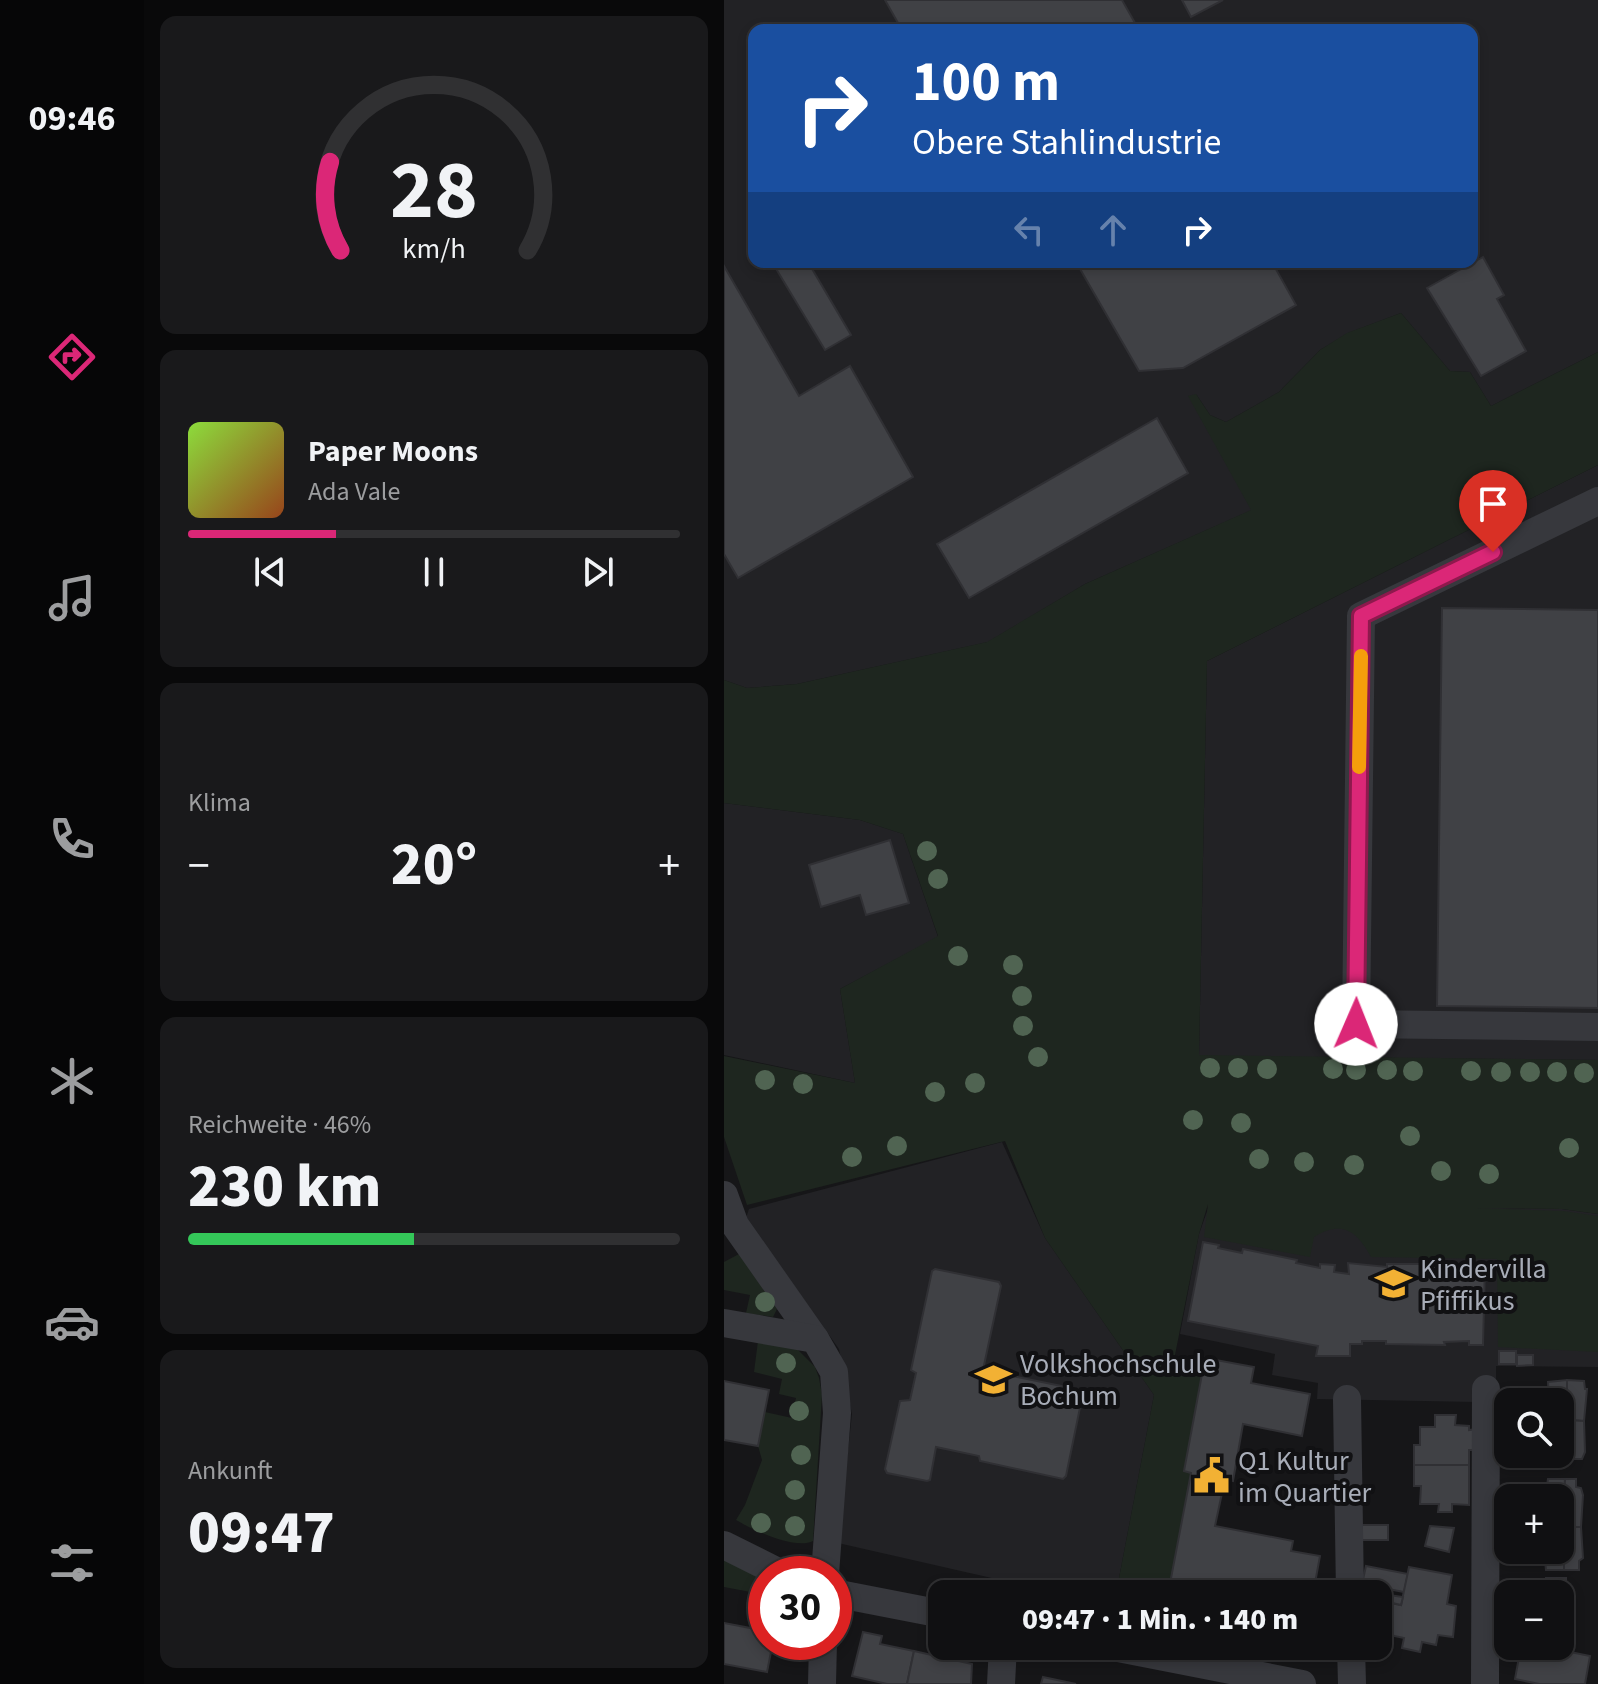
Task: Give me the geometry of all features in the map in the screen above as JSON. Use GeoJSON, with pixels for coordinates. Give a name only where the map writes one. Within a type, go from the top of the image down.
{"type":"FeatureCollection","features":[{"type":"Feature","properties":{"kind":"street"},"geometry":{"type":"LineString","coordinates":[[1598,501],[1361,616],[1356,1024],[1598,1027]]}},
{"type":"Feature","properties":{"kind":"street"},"geometry":{"type":"LineString","coordinates":[[724,1195],[735,1225],[815,1339],[834,1372],[837,1413],[826,1556]]}},
{"type":"Feature","properties":{"kind":"street"},"geometry":{"type":"LineString","coordinates":[[724,1323],[815,1339]]}},
{"type":"Feature","properties":{"kind":"street"},"geometry":{"type":"LineString","coordinates":[[1485,1684],[1486,1389]]}},
{"type":"Feature","properties":{"kind":"street"},"geometry":{"type":"LineString","coordinates":[[1347,1399],[1350,1580]]}},
{"type":"Feature","properties":{"kind":"street"},"geometry":{"type":"LineString","coordinates":[[724,1545],[748,1557]]}},
{"type":"Feature","properties":{"kind":"street"},"geometry":{"type":"LineString","coordinates":[[852,1596],[928,1611]]}},
{"type":"Feature","properties":{"kind":"street"},"geometry":{"type":"LineString","coordinates":[[822,1684],[823,1660]]}},
{"type":"Feature","properties":{"kind":"street"},"geometry":{"type":"LineString","coordinates":[[1001,1684],[1002,1660]]}},
{"type":"Feature","properties":{"kind":"street"},"geometry":{"type":"LineString","coordinates":[[1179,1660],[1302,1684]]}},
{"type":"Feature","properties":{"kind":"street"},"geometry":{"type":"LineString","coordinates":[[1351,1660],[1352,1684]]}},
{"type":"Feature","properties":{"kind":"shaded area"},"geometry":{"type":"Polygon","coordinates":[[[724,0],[1598,0],[1598,352],[1491,406],[1470,372],[1450,371],[1401,313],[1348,333],[1320,350],[1279,392],[1226,422],[1210,415],[1196,394],[1252,510],[1085,584],[988,642],[797,684],[747,688],[724,680],[724,0]]]}},
{"type":"Feature","properties":{"kind":"shaded area"},"geometry":{"type":"Polygon","coordinates":[[[1401,313],[1450,371],[1470,372],[1491,406],[1598,352],[1598,465],[1207,661],[1199,1055],[1598,1060],[1598,1214],[1562,1209],[1476,1208],[1563,1211],[1598,1216],[1598,1352],[1498,1347],[1497,1259],[1371,1257],[1354,1235],[1341,1229],[1314,1237],[1310,1257],[1204,1237],[1208,1204],[1199,1234],[1172,1370],[1202,1377],[1184,1471],[1191,1473],[1171,1580],[1119,1580],[1154,1395],[1045,1238],[1005,1141],[747,1205],[724,1137],[724,1056],[855,1083],[840,989],[938,936],[903,834],[860,820],[724,803],[724,680],[747,688],[797,684],[987,642],[1085,584],[1251,510],[1188,396],[1196,394],[1210,415],[1226,422],[1279,392],[1320,350],[1347,333],[1401,313]]]}},
{"type":"Feature","properties":{"kind":"shaded area"},"geometry":{"type":"Polygon","coordinates":[[[1598,465],[1598,1060],[1199,1056],[1207,661],[1598,465]]]}},
{"type":"Feature","properties":{"kind":"shaded area"},"geometry":{"type":"Polygon","coordinates":[[[724,803],[860,820],[903,834],[938,937],[840,989],[855,1083],[724,1055],[724,803]]]}},
{"type":"Feature","properties":{"kind":"shaded area","name":"Volkshochschule Bochum"},"geometry":{"type":"Polygon","coordinates":[[[1002,1142],[1045,1238],[1154,1395],[1119,1580],[1001,1580],[838,1543],[852,1414],[839,1349],[746,1218],[749,1209],[1002,1142]]]}},
{"type":"Feature","properties":{"kind":"shaded area","name":"Kindervilla Pfiffikus"},"geometry":{"type":"Polygon","coordinates":[[[1210,1203],[1562,1209],[1598,1214],[1598,1367],[1496,1366],[1496,1388],[1476,1402],[1317,1399],[1318,1383],[1272,1375],[1275,1354],[1180,1334],[1199,1234],[1210,1203]]]}},
{"type":"Feature","properties":{"kind":"shaded area"},"geometry":{"type":"Polygon","coordinates":[[[739,1254],[777,1309],[773,1317],[746,1313],[750,1295],[724,1290],[724,1262],[739,1254]]]}},
{"type":"Feature","properties":{"kind":"shaded area"},"geometry":{"type":"Polygon","coordinates":[[[758,1341],[796,1348],[815,1367],[819,1378],[822,1395],[813,1541],[796,1543],[774,1538],[736,1520],[762,1460],[758,1446],[765,1412],[792,1418],[796,1398],[779,1394],[782,1379],[754,1372],[758,1341]]]}},
{"type":"Feature","properties":{"kind":"shaded area"},"geometry":{"type":"Polygon","coordinates":[[[724,1560],[748,1572],[748,1592],[724,1587],[724,1560]]]}},
{"type":"Feature","properties":{"kind":"building"},"geometry":{"type":"Polygon","coordinates":[[[885,0],[1122,0],[1136,24],[899,24],[885,0]]]}},
{"type":"Feature","properties":{"kind":"building"},"geometry":{"type":"Polygon","coordinates":[[[1182,0],[1223,0],[1191,17],[1182,0]]]}},
{"type":"Feature","properties":{"kind":"building"},"geometry":{"type":"Polygon","coordinates":[[[1483,257],[1504,295],[1497,299],[1526,351],[1481,376],[1427,288],[1463,268],[1478,268],[1478,260],[1483,257]]]}},
{"type":"Feature","properties":{"kind":"building"},"geometry":{"type":"Polygon","coordinates":[[[724,266],[799,396],[850,366],[913,477],[738,578],[724,554],[724,266]]]}},
{"type":"Feature","properties":{"kind":"building"},"geometry":{"type":"Polygon","coordinates":[[[776,268],[812,268],[851,335],[825,350],[776,268]]]}},
{"type":"Feature","properties":{"kind":"building"},"geometry":{"type":"Polygon","coordinates":[[[1079,268],[1275,268],[1296,305],[1183,368],[1139,371],[1079,268]]]}},
{"type":"Feature","properties":{"kind":"building"},"geometry":{"type":"Polygon","coordinates":[[[1157,418],[1188,473],[969,598],[937,544],[1157,418]]]}},
{"type":"Feature","properties":{"kind":"building"},"geometry":{"type":"Polygon","coordinates":[[[1442,608],[1598,610],[1598,1008],[1437,1006],[1442,608]]]}},
{"type":"Feature","properties":{"kind":"building"},"geometry":{"type":"Polygon","coordinates":[[[890,840],[909,903],[866,915],[860,895],[821,907],[809,865],[890,840]]]}},
{"type":"Feature","properties":{"kind":"building"},"geometry":{"type":"Polygon","coordinates":[[[1203,1242],[1242,1253],[1243,1249],[1297,1260],[1296,1263],[1320,1268],[1320,1264],[1335,1265],[1334,1272],[1349,1274],[1348,1263],[1387,1267],[1387,1264],[1446,1264],[1446,1268],[1485,1265],[1483,1345],[1469,1345],[1469,1341],[1444,1342],[1445,1345],[1362,1341],[1362,1344],[1350,1344],[1350,1356],[1316,1356],[1318,1346],[1188,1321],[1203,1242]]]}},
{"type":"Feature","properties":{"kind":"building"},"geometry":{"type":"Polygon","coordinates":[[[935,1269],[999,1282],[1001,1286],[983,1370],[1081,1390],[1083,1393],[1063,1479],[980,1461],[979,1456],[936,1447],[930,1480],[887,1473],[885,1469],[900,1401],[910,1400],[916,1373],[911,1370],[932,1271],[935,1269]]]}},
{"type":"Feature","properties":{"kind":"building"},"geometry":{"type":"Polygon","coordinates":[[[1499,1351],[1516,1351],[1516,1364],[1499,1364],[1499,1351]]]}},
{"type":"Feature","properties":{"kind":"building"},"geometry":{"type":"Polygon","coordinates":[[[1517,1355],[1533,1355],[1533,1365],[1517,1366],[1517,1355]]]}},
{"type":"Feature","properties":{"kind":"building","name":"Q1 Kultur im Quartier"},"geometry":{"type":"Polygon","coordinates":[[[1205,1358],[1254,1367],[1251,1383],[1310,1394],[1302,1436],[1243,1424],[1233,1481],[1225,1479],[1215,1526],[1293,1541],[1291,1551],[1320,1556],[1316,1580],[1171,1580],[1191,1473],[1184,1471],[1205,1358]]]}},
{"type":"Feature","properties":{"kind":"building"},"geometry":{"type":"Polygon","coordinates":[[[1567,1380],[1584,1381],[1587,1389],[1584,1421],[1574,1420],[1574,1388],[1567,1388],[1567,1380]]]}},
{"type":"Feature","properties":{"kind":"building"},"geometry":{"type":"Polygon","coordinates":[[[1567,1380],[1567,1388],[1548,1388],[1548,1382],[1567,1380]]]}},
{"type":"Feature","properties":{"kind":"building"},"geometry":{"type":"Polygon","coordinates":[[[724,1381],[769,1390],[758,1446],[724,1440],[724,1381]]]}},
{"type":"Feature","properties":{"kind":"building"},"geometry":{"type":"Polygon","coordinates":[[[1435,1415],[1456,1415],[1455,1425],[1469,1426],[1469,1430],[1477,1429],[1477,1450],[1469,1450],[1469,1465],[1414,1465],[1414,1445],[1420,1445],[1420,1427],[1435,1427],[1435,1415]]]}},
{"type":"Feature","properties":{"kind":"building"},"geometry":{"type":"Polygon","coordinates":[[[1574,1420],[1584,1421],[1585,1452],[1582,1459],[1574,1459],[1574,1420]]]}},
{"type":"Feature","properties":{"kind":"building"},"geometry":{"type":"Polygon","coordinates":[[[1414,1465],[1469,1465],[1469,1505],[1452,1504],[1452,1512],[1438,1512],[1439,1504],[1420,1504],[1421,1486],[1414,1486],[1414,1465]]]}},
{"type":"Feature","properties":{"kind":"building"},"geometry":{"type":"Polygon","coordinates":[[[1548,1479],[1565,1479],[1565,1484],[1547,1484],[1548,1479]]]}},
{"type":"Feature","properties":{"kind":"building"},"geometry":{"type":"Polygon","coordinates":[[[1565,1479],[1576,1479],[1576,1487],[1581,1488],[1581,1527],[1574,1527],[1574,1484],[1565,1484],[1565,1479]]]}},
{"type":"Feature","properties":{"kind":"building"},"geometry":{"type":"Polygon","coordinates":[[[1360,1525],[1388,1525],[1388,1540],[1360,1540],[1360,1525]]]}},
{"type":"Feature","properties":{"kind":"building"},"geometry":{"type":"Polygon","coordinates":[[[1430,1526],[1454,1528],[1449,1552],[1425,1546],[1430,1526]]]}},
{"type":"Feature","properties":{"kind":"building"},"geometry":{"type":"Polygon","coordinates":[[[1574,1527],[1581,1527],[1583,1558],[1579,1561],[1579,1570],[1564,1570],[1564,1564],[1574,1564],[1574,1527]]]}},
{"type":"Feature","properties":{"kind":"building"},"geometry":{"type":"Polygon","coordinates":[[[1545,1564],[1564,1564],[1564,1570],[1546,1570],[1545,1564]]]}},
{"type":"Feature","properties":{"kind":"building"},"geometry":{"type":"Polygon","coordinates":[[[1366,1566],[1408,1574],[1404,1592],[1392,1590],[1392,1580],[1363,1580],[1366,1566]]]}},
{"type":"Feature","properties":{"kind":"building"},"geometry":{"type":"Polygon","coordinates":[[[1409,1567],[1452,1575],[1447,1604],[1456,1606],[1453,1637],[1438,1635],[1436,1645],[1422,1642],[1420,1652],[1402,1648],[1404,1638],[1392,1635],[1392,1603],[1401,1605],[1409,1567]]]}},
{"type":"Feature","properties":{"kind":"building"},"geometry":{"type":"Polygon","coordinates":[[[1392,1595],[1403,1597],[1401,1605],[1392,1603],[1392,1595]]]}},
{"type":"Feature","properties":{"kind":"building"},"geometry":{"type":"Polygon","coordinates":[[[724,1623],[748,1628],[748,1660],[769,1660],[767,1672],[724,1664],[724,1623]]]}},
{"type":"Feature","properties":{"kind":"building"},"geometry":{"type":"Polygon","coordinates":[[[863,1632],[882,1636],[880,1644],[914,1651],[907,1684],[887,1684],[852,1676],[863,1632]]]}},
{"type":"Feature","properties":{"kind":"building"},"geometry":{"type":"Polygon","coordinates":[[[914,1651],[928,1654],[928,1660],[972,1664],[971,1684],[907,1684],[914,1651]]]}},
{"type":"Feature","properties":{"kind":"building"},"geometry":{"type":"Polygon","coordinates":[[[1574,1653],[1590,1656],[1585,1684],[1539,1684],[1515,1679],[1518,1660],[1574,1660],[1574,1653]]]}},
{"type":"Feature","properties":{"kind":"building"},"geometry":{"type":"Polygon","coordinates":[[[1043,1677],[1076,1684],[1041,1684],[1043,1677]]]}},
{"type":"Feature","properties":{"kind":"slow traffic"},"geometry":{"type":"LineString","coordinates":[[1359,767],[1361,656]]}},
{"type":"Feature","properties":{"kind":"place","name":"Kindervilla Pfiffikus"},"geometry":{"type":"Point","coordinates":[1394,1284]}},
{"type":"Feature","properties":{"kind":"place","name":"Volkshochschule Bochum"},"geometry":{"type":"Point","coordinates":[994,1379]}},
{"type":"Feature","properties":{"kind":"place","name":"Q1 Kultur im Quartier"},"geometry":{"type":"Point","coordinates":[1212,1476]}},
{"type":"Feature","properties":{"kind":"route"},"geometry":{"type":"LineString","coordinates":[[1356,1024],[1361,616],[1493,552]]}}]}
